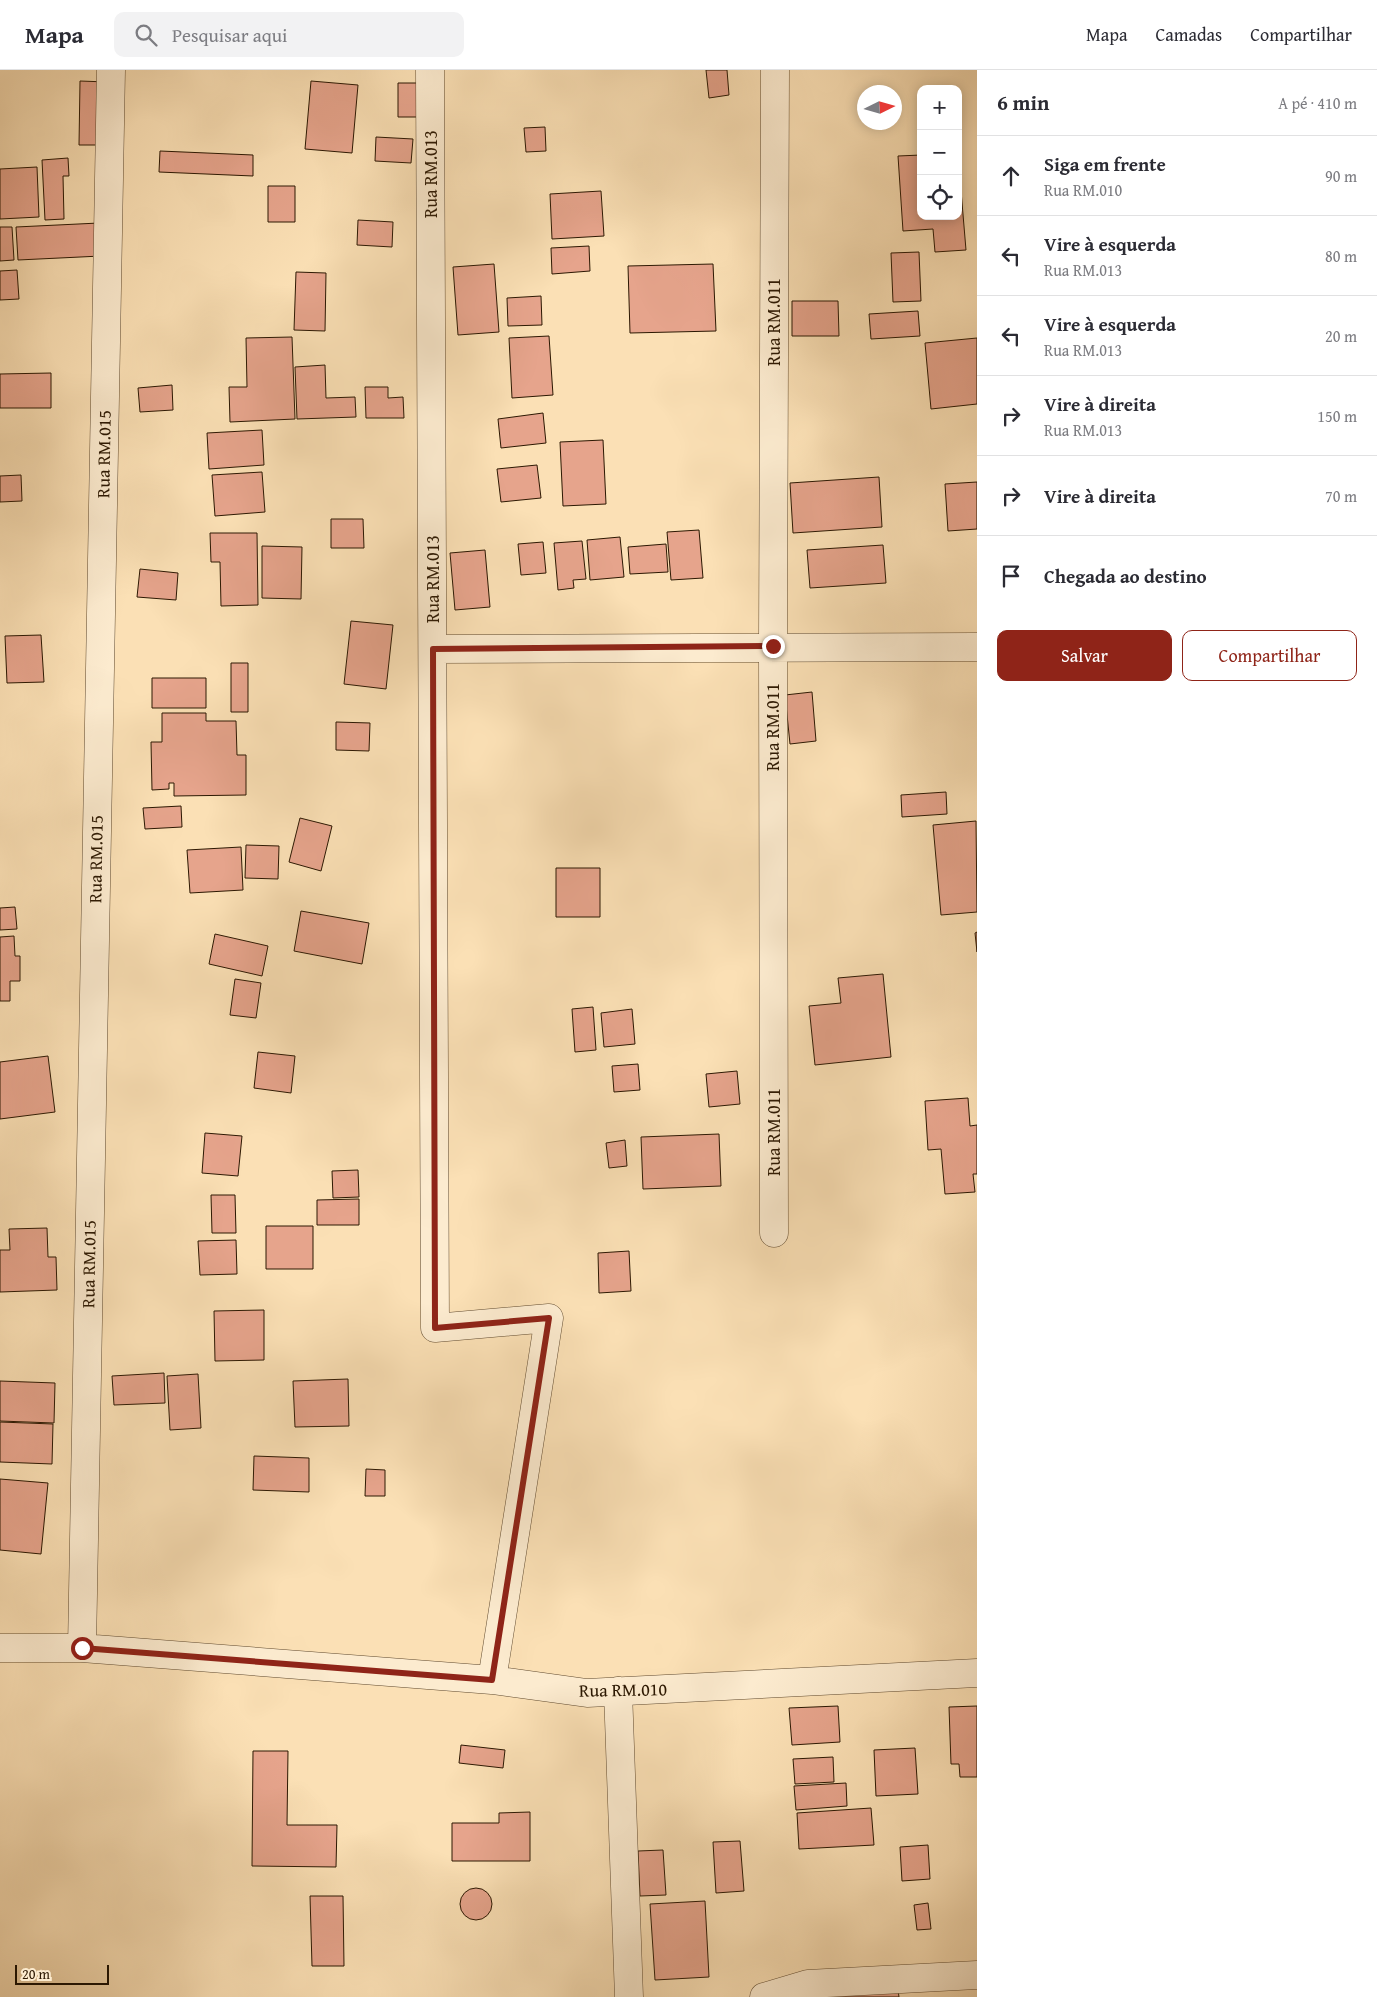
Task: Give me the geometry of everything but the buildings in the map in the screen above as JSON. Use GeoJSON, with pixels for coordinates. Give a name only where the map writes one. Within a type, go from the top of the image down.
{"type":"FeatureCollection","features":[{"type":"Feature","properties":{"kind":"street","name":"Rua RM.015"},"geometry":{"type":"LineString","coordinates":[[82,1648],[111,70]]}},
{"type":"Feature","properties":{"kind":"street","name":"Rua RM.013"},"geometry":{"type":"LineString","coordinates":[[430,70],[435,1328],[549,1318],[492,1680]]}},
{"type":"Feature","properties":{"kind":"street","name":"Rua RM.011"},"geometry":{"type":"LineString","coordinates":[[774,1233],[773,646],[775,70]]}},
{"type":"Feature","properties":{"kind":"street"},"geometry":{"type":"LineString","coordinates":[[433,649],[773,646],[977,647]]}},
{"type":"Feature","properties":{"kind":"street","name":"Rua RM.010"},"geometry":{"type":"LineString","coordinates":[[0,1648],[82,1648],[492,1680],[587,1693],[977,1673]]}},
{"type":"Feature","properties":{"kind":"street"},"geometry":{"type":"LineString","coordinates":[[618,1691],[629,1997]]}},
{"type":"Feature","properties":{"kind":"street"},"geometry":{"type":"LineString","coordinates":[[764,1997],[807,1990],[977,1975]]}},
{"type":"Feature","properties":{"kind":"route"},"geometry":{"type":"LineString","coordinates":[[82,1648],[492,1680],[549,1318],[435,1328],[433,649],[773,646]]}}]}
